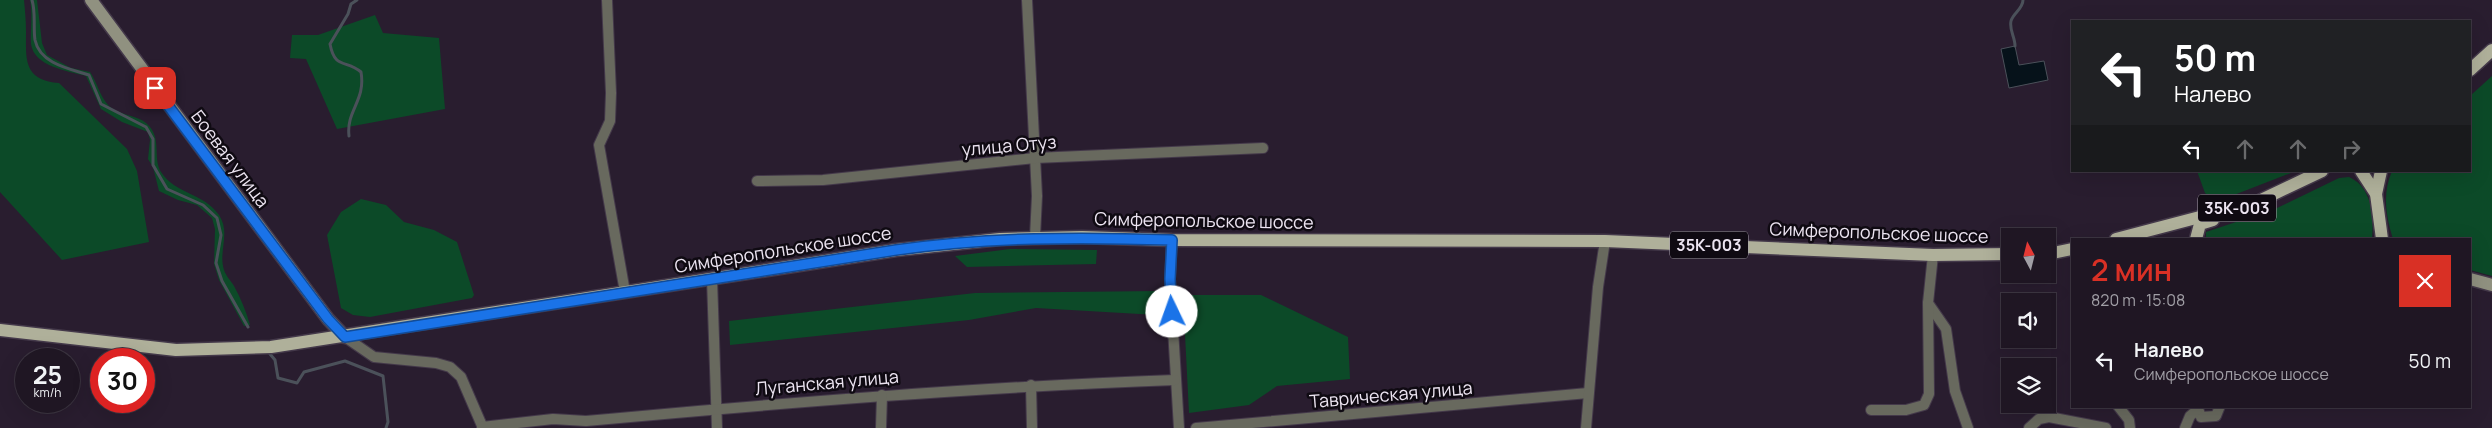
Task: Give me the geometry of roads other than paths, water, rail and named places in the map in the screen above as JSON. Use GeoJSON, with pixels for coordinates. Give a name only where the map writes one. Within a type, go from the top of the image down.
{"type":"FeatureCollection","features":[{"type":"Feature","properties":{"kind":"main road"},"geometry":{"type":"LineString","coordinates":[[2471,69],[2492,50]]}},
{"type":"Feature","properties":{"kind":"main road","name":"35К-003"},"geometry":{"type":"LineString","coordinates":[[2120,238],[2257,202],[2320,172]]}},
{"type":"Feature","properties":{"kind":"main road"},"geometry":{"type":"LineString","coordinates":[[2308,179],[2326,172]]}},
{"type":"Feature","properties":{"kind":"main road"},"geometry":{"type":"LineString","coordinates":[[2362,172],[2376,194]]}},
{"type":"Feature","properties":{"kind":"main road"},"geometry":{"type":"LineString","coordinates":[[2381,172],[2376,194],[2382,238]]}},
{"type":"Feature","properties":{"kind":"main road"},"geometry":{"type":"LineString","coordinates":[[2196,238],[2200,224],[2216,218],[2217,214]]}},
{"type":"Feature","properties":{"kind":"main road","name":"Симферопольское шоссе"},"geometry":{"type":"LineString","coordinates":[[345,337],[948,243],[1035,237],[1172,240],[1604,241],[1934,255],[2001,254]]}},
{"type":"Feature","properties":{"kind":"main road"},"geometry":{"type":"LineString","coordinates":[[2056,252],[2071,248]]}},
{"type":"Feature","properties":{"kind":"main road","name":"35К-003"},"geometry":{"type":"LineString","coordinates":[[0,330],[176,350],[271,347],[345,337]]}},
{"type":"Feature","properties":{"kind":"street","name":"Боевая улица"},"geometry":{"type":"LineString","coordinates":[[91,0],[328,319],[345,337]]}},
{"type":"Feature","properties":{"kind":"street"},"geometry":{"type":"LineString","coordinates":[[1027,0],[1035,158],[1035,237]]}},
{"type":"Feature","properties":{"kind":"street"},"geometry":{"type":"LineString","coordinates":[[608,2],[610,120],[599,145],[625,292]]}},
{"type":"Feature","properties":{"kind":"street","name":"улица Отуз"},"geometry":{"type":"LineString","coordinates":[[758,181],[823,180],[1035,158],[1263,148]]}},
{"type":"Feature","properties":{"kind":"street"},"geometry":{"type":"LineString","coordinates":[[1172,240],[1170,279],[1179,428]]}},
{"type":"Feature","properties":{"kind":"street"},"geometry":{"type":"LineString","coordinates":[[1586,428],[1604,241]]}},
{"type":"Feature","properties":{"kind":"street"},"geometry":{"type":"LineString","coordinates":[[2056,254],[2071,255]]}},
{"type":"Feature","properties":{"kind":"street"},"geometry":{"type":"LineString","coordinates":[[1872,410],[1906,410],[1924,405],[1929,394],[1928,302],[1934,255]]}},
{"type":"Feature","properties":{"kind":"street"},"geometry":{"type":"LineString","coordinates":[[712,279],[717,428]]}},
{"type":"Feature","properties":{"kind":"street"},"geometry":{"type":"LineString","coordinates":[[2471,280],[2492,285]]}},
{"type":"Feature","properties":{"kind":"street"},"geometry":{"type":"LineString","coordinates":[[1928,302],[1946,329],[1955,390],[1968,428]]}},
{"type":"Feature","properties":{"kind":"street"},"geometry":{"type":"LineString","coordinates":[[345,337],[374,357],[436,363],[450,367],[461,377],[482,428]]}},
{"type":"Feature","properties":{"kind":"street","name":"Луганская улица"},"geometry":{"type":"LineString","coordinates":[[482,428],[553,418],[586,421],[882,395],[1031,385],[1175,380]]}},
{"type":"Feature","properties":{"kind":"street"},"geometry":{"type":"LineString","coordinates":[[1031,385],[1032,428]]}},
{"type":"Feature","properties":{"kind":"street","name":"Таврическая улица"},"geometry":{"type":"LineString","coordinates":[[1196,428],[1588,393]]}},
{"type":"Feature","properties":{"kind":"street"},"geometry":{"type":"LineString","coordinates":[[881,428],[882,395]]}},
{"type":"Feature","properties":{"kind":"street"},"geometry":{"type":"LineString","coordinates":[[2120,408],[2129,420],[2130,428]]}},
{"type":"Feature","properties":{"kind":"street"},"geometry":{"type":"LineString","coordinates":[[2185,428],[2190,416],[2197,408],[2201,417],[2210,418],[2216,416],[2219,408]]}},
{"type":"Feature","properties":{"kind":"street"},"geometry":{"type":"LineString","coordinates":[[2029,428],[2039,419],[2049,417],[2106,428]]}},
{"type":"Feature","properties":{"kind":"waterway"},"geometry":{"type":"LineString","coordinates":[[32,0],[35,40],[43,55],[65,68],[89,75],[101,104],[146,127],[153,139],[153,165],[167,189],[203,205],[217,218],[221,235],[216,263],[222,281],[248,327]]}},
{"type":"Feature","properties":{"kind":"waterway"},"geometry":{"type":"LineString","coordinates":[[349,136],[350,119],[361,91],[361,72],[338,61],[332,52],[330,44],[348,14],[351,4],[357,0]]}},
{"type":"Feature","properties":{"kind":"waterway"},"geometry":{"type":"LineString","coordinates":[[2015,46],[2011,21],[2023,0]]}},
{"type":"Feature","properties":{"kind":"waterway"},"geometry":{"type":"LineString","coordinates":[[270,354],[275,360],[278,378],[297,383],[304,372],[345,361],[383,376],[388,422],[386,428]]}}]}
